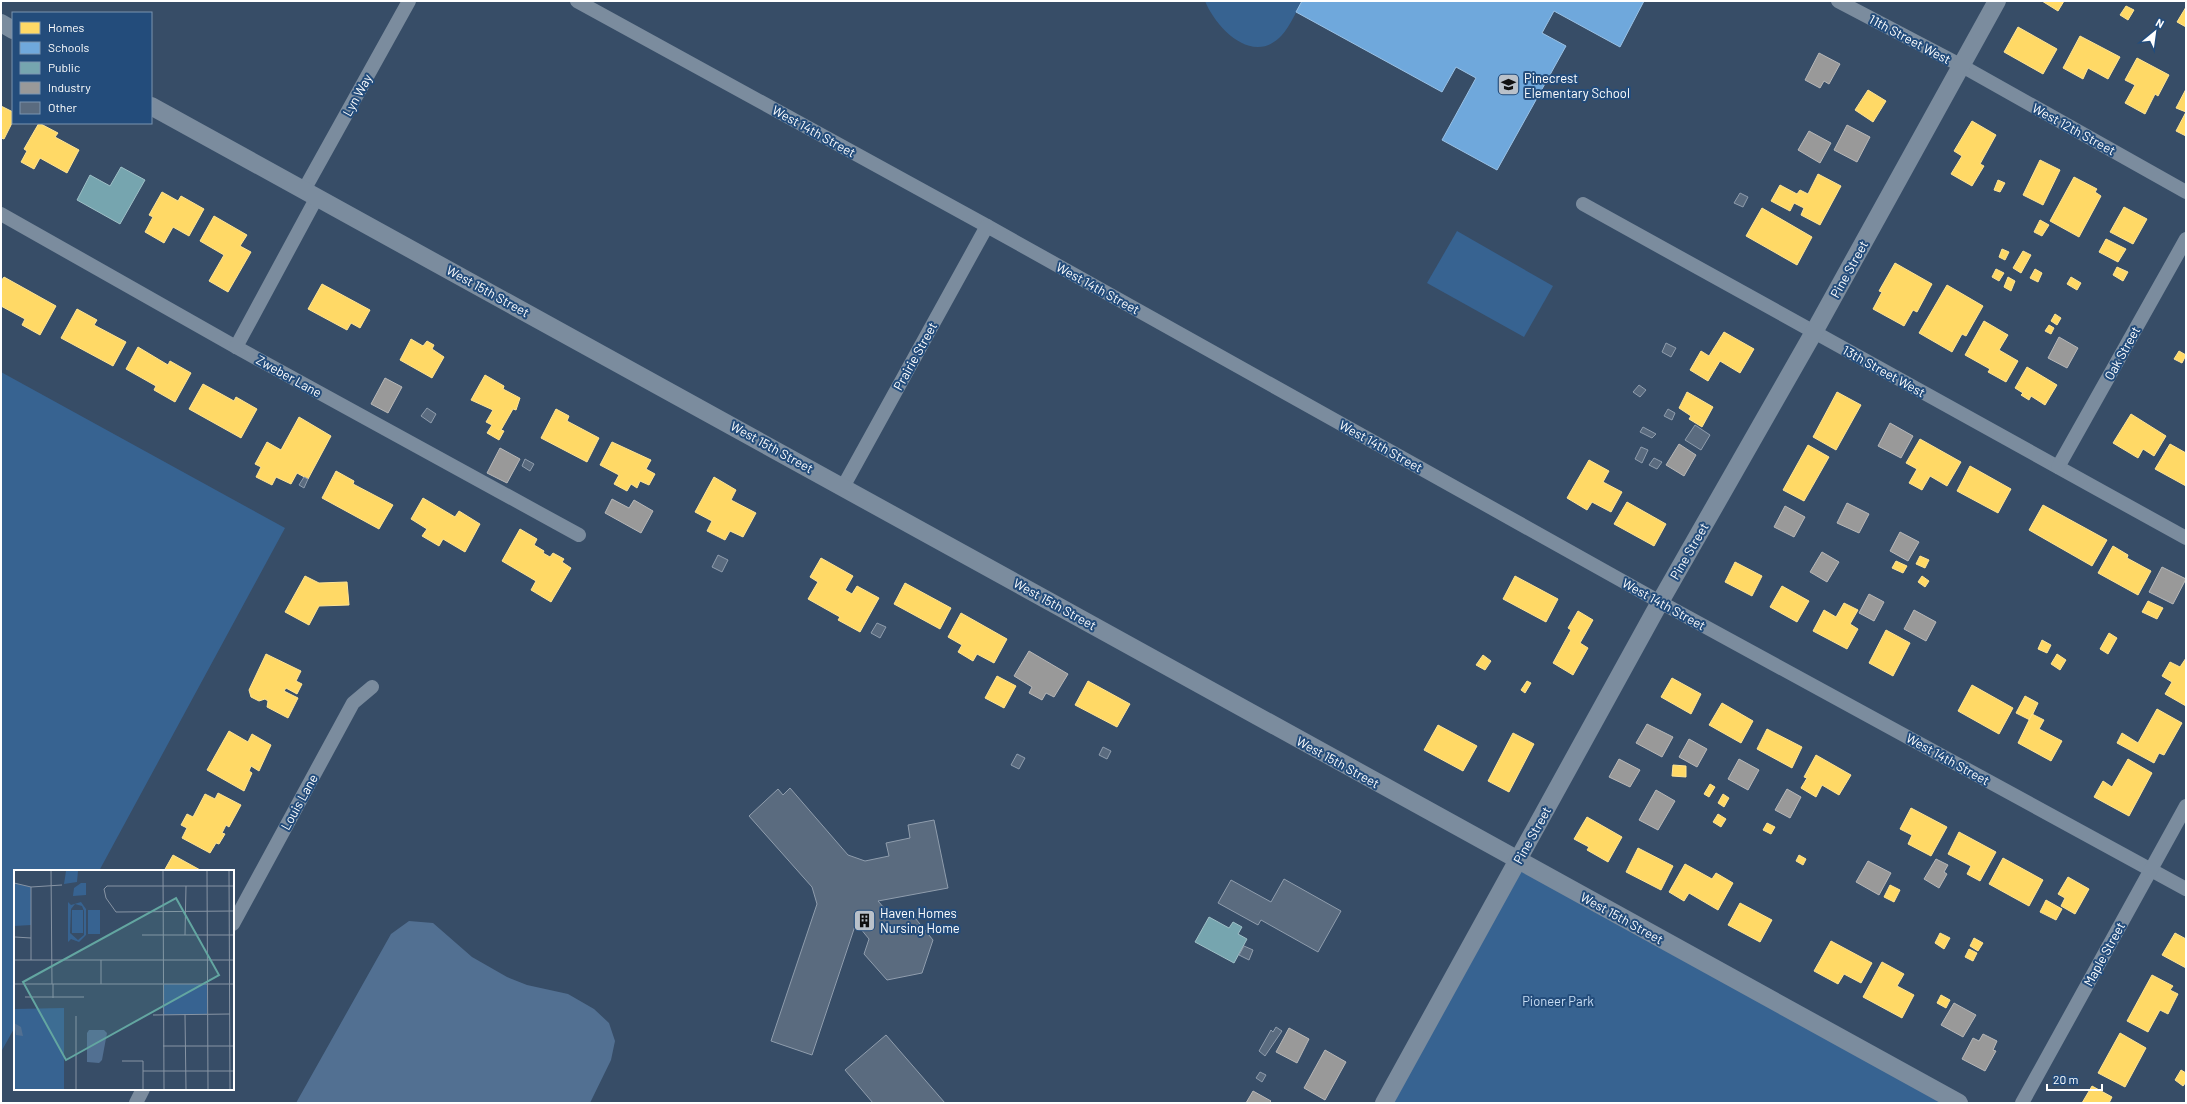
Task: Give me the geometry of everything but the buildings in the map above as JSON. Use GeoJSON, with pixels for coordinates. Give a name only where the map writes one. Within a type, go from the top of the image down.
{"type":"FeatureCollection","features":[{"type":"Feature","properties":{"kind":"street","name":"Lyn Way"},"geometry":{"type":"LineString","coordinates":[[236,347],[311,194],[409,1]]}},
{"type":"Feature","properties":{"kind":"street","name":"West 14th Street"},"geometry":{"type":"LineString","coordinates":[[577,1],[987,226],[1660,602],[2186,889]]}},
{"type":"Feature","properties":{"kind":"street","name":"11th Street West"},"geometry":{"type":"LineString","coordinates":[[1838,1],[1962,66]]}},
{"type":"Feature","properties":{"kind":"street","name":"Pine Street"},"geometry":{"type":"LineString","coordinates":[[1384,1103],[1660,602],[1814,332],[1997,1]]}},
{"type":"Feature","properties":{"kind":"street"},"geometry":{"type":"LineString","coordinates":[[1,23],[12,29]]}},
{"type":"Feature","properties":{"kind":"street","name":"West 12th Street"},"geometry":{"type":"LineString","coordinates":[[1962,66],[2186,192]]}},
{"type":"Feature","properties":{"kind":"street","name":"West 15th Street"},"geometry":{"type":"LineString","coordinates":[[152,107],[1959,1103]]}},
{"type":"Feature","properties":{"kind":"street","name":"13th Street West"},"geometry":{"type":"LineString","coordinates":[[1583,204],[2186,538]]}},
{"type":"Feature","properties":{"kind":"street","name":"Zweber Lane"},"geometry":{"type":"LineString","coordinates":[[1,214],[236,347],[579,535]]}},
{"type":"Feature","properties":{"kind":"street","name":"Prairie Street"},"geometry":{"type":"LineString","coordinates":[[843,487],[987,226]]}},
{"type":"Feature","properties":{"kind":"street","name":"Oak Street"},"geometry":{"type":"LineString","coordinates":[[2058,467],[2186,239]]}},
{"type":"Feature","properties":{"kind":"street","name":"Louis Lane"},"geometry":{"type":"LineString","coordinates":[[234,922],[353,703],[372,687]]}},
{"type":"Feature","properties":{"kind":"street","name":"Maple Street"},"geometry":{"type":"LineString","coordinates":[[2022,1103],[2186,806]]}},
{"type":"Feature","properties":{"kind":"street"},"geometry":{"type":"LineString","coordinates":[[136,1103],[142,1090]]}},
{"type":"Feature","properties":{"kind":"green space"},"geometry":{"type":"Polygon","coordinates":[[[1205,1],[1302,1],[1282,35],[1271,44],[1259,47],[1248,45],[1237,40],[1227,32],[1210,12],[1205,1]]]}},
{"type":"Feature","properties":{"kind":"green space"},"geometry":{"type":"Polygon","coordinates":[[[1457,231],[1553,286],[1524,337],[1427,283],[1457,231]]]}},
{"type":"Feature","properties":{"kind":"green space"},"geometry":{"type":"Polygon","coordinates":[[[1,372],[285,528],[100,870],[14,870],[14,1029],[1,1052],[1,372]]]}},
{"type":"Feature","properties":{"kind":"green space","name":"Pioneer Park"},"geometry":{"type":"Polygon","coordinates":[[[1518,861],[1959,1103],[1384,1103],[1518,861]]]}},
{"type":"Feature","properties":{"kind":"shaded area"},"geometry":{"type":"Polygon","coordinates":[[[409,921],[433,923],[472,957],[507,977],[527,985],[568,994],[594,1009],[609,1023],[615,1041],[611,1060],[590,1103],[296,1103],[391,934],[409,921]]]}},
{"type":"Feature","properties":{"kind":"place","name":"Pinecrest Elementary School"},"geometry":{"type":"Point","coordinates":[1508,85]}},
{"type":"Feature","properties":{"kind":"place","name":"Haven Homes Nursing Home"},"geometry":{"type":"Point","coordinates":[864,920]}}]}
